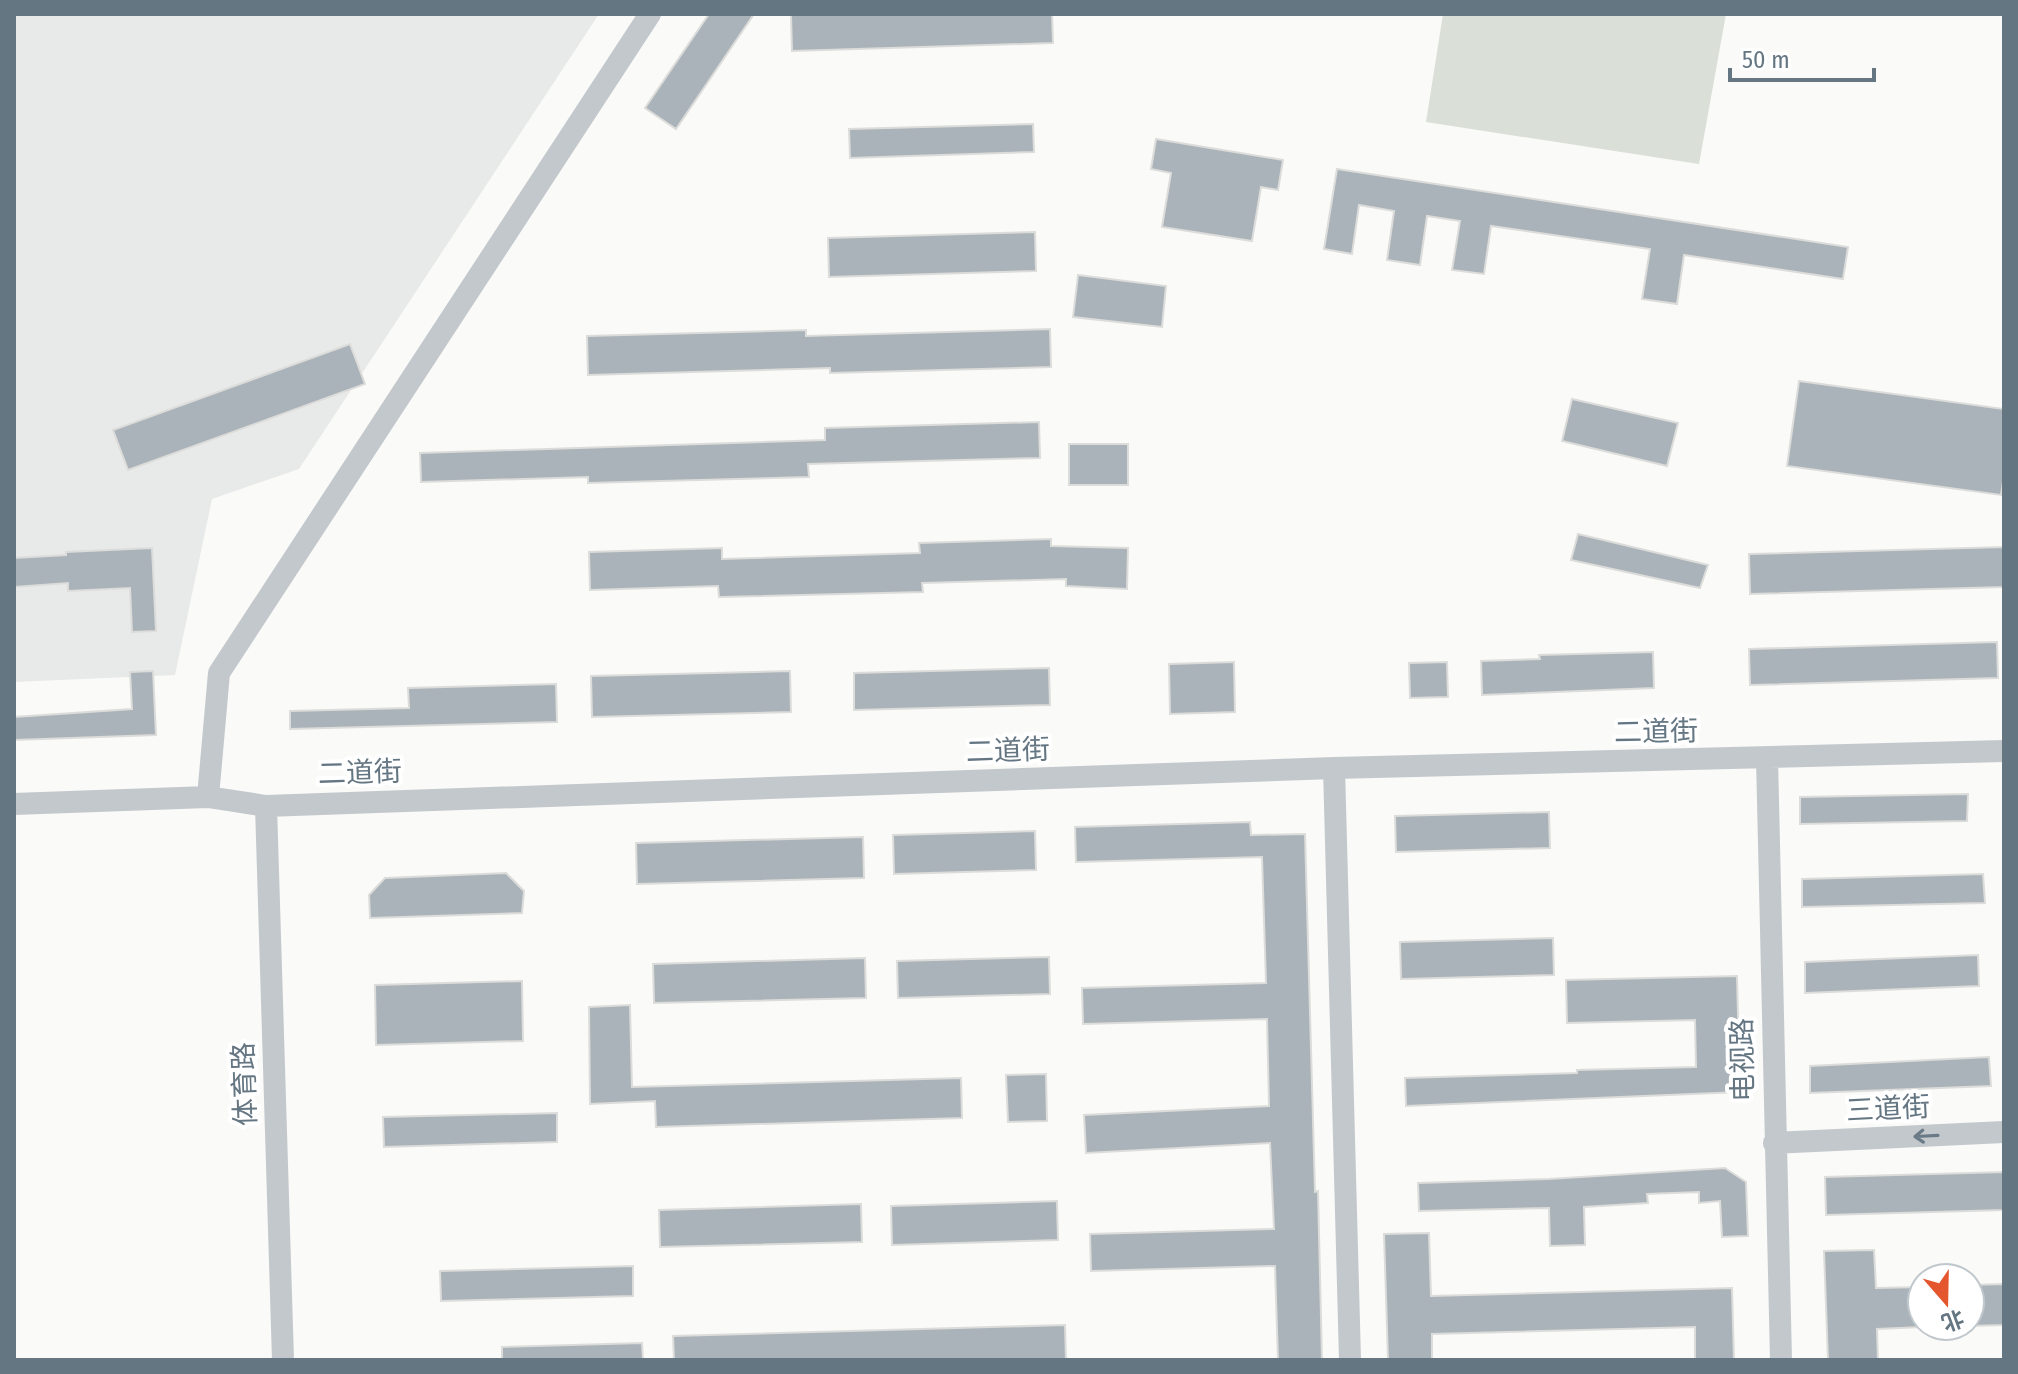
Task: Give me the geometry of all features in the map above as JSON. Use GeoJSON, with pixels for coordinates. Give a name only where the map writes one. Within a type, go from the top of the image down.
{"type":"FeatureCollection","features":[{"type":"Feature","properties":{"kind":"street"},"geometry":{"type":"LineString","coordinates":[[208,797],[219,673],[650,14]]}},
{"type":"Feature","properties":{"kind":"street","name":"二道街"},"geometry":{"type":"LineString","coordinates":[[14,804],[208,797],[266,806],[1334,768],[2004,751]]}},
{"type":"Feature","properties":{"kind":"street","name":"电视路"},"geometry":{"type":"LineString","coordinates":[[1767,758],[1781,1360]]}},
{"type":"Feature","properties":{"kind":"street"},"geometry":{"type":"LineString","coordinates":[[1334,768],[1350,1360]]}},
{"type":"Feature","properties":{"kind":"street","name":"体育路"},"geometry":{"type":"LineString","coordinates":[[266,806],[283,1360]]}},
{"type":"Feature","properties":{"kind":"street","name":"三道街"},"geometry":{"type":"LineString","coordinates":[[1774,1143],[2004,1132]]}},
{"type":"Feature","properties":{"kind":"shaded area"},"geometry":{"type":"Polygon","coordinates":[[[14,14],[599,14],[299,469],[212,499],[175,675],[14,682],[14,14]]]}},
{"type":"Feature","properties":{"kind":"shaded area"},"geometry":{"type":"Polygon","coordinates":[[[1443,14],[1726,14],[1699,164],[1426,122],[1443,14]]]}},
{"type":"Feature","properties":{"kind":"building"},"geometry":{"type":"Polygon","coordinates":[[[709,14],[754,14],[676,129],[645,108],[709,14]]]}},
{"type":"Feature","properties":{"kind":"building"},"geometry":{"type":"Polygon","coordinates":[[[1052,14],[1053,43],[792,51],[791,15],[1052,14]]]}},
{"type":"Feature","properties":{"kind":"building"},"geometry":{"type":"Polygon","coordinates":[[[1033,124],[1034,152],[850,158],[849,129],[1033,124]]]}},
{"type":"Feature","properties":{"kind":"building"},"geometry":{"type":"Polygon","coordinates":[[[1156,139],[1283,160],[1278,190],[1261,187],[1252,241],[1162,227],[1171,173],[1151,169],[1156,139]]]}},
{"type":"Feature","properties":{"kind":"building"},"geometry":{"type":"Polygon","coordinates":[[[1337,169],[1848,247],[1843,279],[1684,255],[1677,304],[1642,299],[1650,249],[1491,226],[1484,274],[1452,270],[1460,221],[1427,216],[1420,265],[1387,260],[1394,211],[1359,205],[1352,254],[1324,249],[1337,169]]]}},
{"type":"Feature","properties":{"kind":"building"},"geometry":{"type":"Polygon","coordinates":[[[1035,232],[1036,271],[829,277],[828,238],[1035,232]]]}},
{"type":"Feature","properties":{"kind":"building"},"geometry":{"type":"Polygon","coordinates":[[[1078,275],[1166,286],[1162,327],[1073,317],[1078,275]]]}},
{"type":"Feature","properties":{"kind":"building"},"geometry":{"type":"Polygon","coordinates":[[[1050,329],[1051,367],[830,373],[830,368],[588,375],[587,336],[806,330],[806,336],[1050,329]]]}},
{"type":"Feature","properties":{"kind":"building"},"geometry":{"type":"Polygon","coordinates":[[[350,344],[365,384],[128,470],[113,430],[350,344]]]}},
{"type":"Feature","properties":{"kind":"building"},"geometry":{"type":"Polygon","coordinates":[[[1799,381],[2004,409],[2001,495],[1787,466],[1799,381]]]}},
{"type":"Feature","properties":{"kind":"building"},"geometry":{"type":"Polygon","coordinates":[[[1572,399],[1678,423],[1667,466],[1562,441],[1572,399]]]}},
{"type":"Feature","properties":{"kind":"building"},"geometry":{"type":"Polygon","coordinates":[[[1039,422],[1040,458],[808,464],[809,477],[588,483],[588,477],[421,482],[420,453],[825,440],[825,428],[1039,422]]]}},
{"type":"Feature","properties":{"kind":"building"},"geometry":{"type":"Polygon","coordinates":[[[1069,444],[1128,444],[1128,485],[1069,485],[1069,444]]]}},
{"type":"Feature","properties":{"kind":"building"},"geometry":{"type":"Polygon","coordinates":[[[1578,534],[1708,565],[1700,588],[1571,560],[1578,534]]]}},
{"type":"Feature","properties":{"kind":"building"},"geometry":{"type":"Polygon","coordinates":[[[1051,539],[1051,546],[1128,548],[1127,589],[1066,586],[1066,579],[922,583],[923,592],[719,597],[718,586],[590,590],[589,552],[722,548],[722,559],[920,553],[919,543],[1051,539]]]}},
{"type":"Feature","properties":{"kind":"building"},"geometry":{"type":"Polygon","coordinates":[[[2004,547],[2004,587],[1750,594],[1749,554],[2004,547]]]}},
{"type":"Feature","properties":{"kind":"building"},"geometry":{"type":"Polygon","coordinates":[[[152,548],[156,631],[132,632],[130,588],[68,591],[68,583],[14,587],[14,558],[152,548]]]}},
{"type":"Feature","properties":{"kind":"building"},"geometry":{"type":"Polygon","coordinates":[[[1997,642],[1998,678],[1750,685],[1749,649],[1997,642]]]}},
{"type":"Feature","properties":{"kind":"building"},"geometry":{"type":"Polygon","coordinates":[[[1653,652],[1654,688],[1482,695],[1481,661],[1540,659],[1539,655],[1653,652]]]}},
{"type":"Feature","properties":{"kind":"building"},"geometry":{"type":"Polygon","coordinates":[[[1234,662],[1235,712],[1170,714],[1169,664],[1234,662]]]}},
{"type":"Feature","properties":{"kind":"building"},"geometry":{"type":"Polygon","coordinates":[[[1447,662],[1448,697],[1410,698],[1409,663],[1447,662]]]}},
{"type":"Feature","properties":{"kind":"building"},"geometry":{"type":"Polygon","coordinates":[[[1049,668],[1050,705],[854,710],[854,673],[1049,668]]]}},
{"type":"Feature","properties":{"kind":"building"},"geometry":{"type":"Polygon","coordinates":[[[153,671],[156,735],[14,740],[14,717],[132,709],[130,672],[153,671]]]}},
{"type":"Feature","properties":{"kind":"building"},"geometry":{"type":"Polygon","coordinates":[[[790,671],[791,712],[592,717],[591,676],[790,671]]]}},
{"type":"Feature","properties":{"kind":"building"},"geometry":{"type":"Polygon","coordinates":[[[556,684],[557,722],[290,729],[290,711],[409,708],[408,688],[556,684]]]}},
{"type":"Feature","properties":{"kind":"building"},"geometry":{"type":"Polygon","coordinates":[[[1968,794],[1967,821],[1800,824],[1800,797],[1968,794]]]}},
{"type":"Feature","properties":{"kind":"building"},"geometry":{"type":"Polygon","coordinates":[[[1549,812],[1550,848],[1396,852],[1395,816],[1549,812]]]}},
{"type":"Feature","properties":{"kind":"building"},"geometry":{"type":"Polygon","coordinates":[[[1250,822],[1251,835],[1305,834],[1322,1360],[1278,1360],[1275,1266],[1091,1271],[1090,1234],[1274,1229],[1270,1143],[1086,1153],[1084,1115],[1269,1106],[1267,1019],[1083,1024],[1082,988],[1266,983],[1262,857],[1076,862],[1075,827],[1250,822]]]}},
{"type":"Feature","properties":{"kind":"building"},"geometry":{"type":"Polygon","coordinates":[[[1035,831],[1036,870],[894,874],[893,835],[1035,831]]]}},
{"type":"Feature","properties":{"kind":"building"},"geometry":{"type":"Polygon","coordinates":[[[863,837],[864,878],[637,884],[636,843],[863,837]]]}},
{"type":"Feature","properties":{"kind":"building"},"geometry":{"type":"Polygon","coordinates":[[[506,873],[524,891],[522,913],[370,918],[369,895],[385,878],[506,873]]]}},
{"type":"Feature","properties":{"kind":"building"},"geometry":{"type":"Polygon","coordinates":[[[1983,874],[1985,903],[1802,907],[1802,879],[1983,874]]]}},
{"type":"Feature","properties":{"kind":"building"},"geometry":{"type":"Polygon","coordinates":[[[1553,938],[1554,975],[1401,979],[1400,942],[1553,938]]]}},
{"type":"Feature","properties":{"kind":"building"},"geometry":{"type":"Polygon","coordinates":[[[1978,955],[1979,986],[1805,993],[1805,962],[1978,955]]]}},
{"type":"Feature","properties":{"kind":"building"},"geometry":{"type":"Polygon","coordinates":[[[1049,957],[1050,994],[898,998],[897,961],[1049,957]]]}},
{"type":"Feature","properties":{"kind":"building"},"geometry":{"type":"Polygon","coordinates":[[[865,958],[866,998],[654,1003],[653,964],[865,958]]]}},
{"type":"Feature","properties":{"kind":"building"},"geometry":{"type":"Polygon","coordinates":[[[1737,976],[1740,1092],[1406,1106],[1405,1078],[1696,1067],[1695,1020],[1567,1023],[1566,980],[1737,976]]]}},
{"type":"Feature","properties":{"kind":"building"},"geometry":{"type":"Polygon","coordinates":[[[522,981],[523,1041],[376,1045],[375,985],[522,981]]]}},
{"type":"Feature","properties":{"kind":"building"},"geometry":{"type":"Polygon","coordinates":[[[630,1005],[632,1087],[961,1078],[962,1118],[656,1127],[655,1101],[590,1104],[589,1007],[630,1005]]]}},
{"type":"Feature","properties":{"kind":"building"},"geometry":{"type":"Polygon","coordinates":[[[1989,1057],[1991,1086],[1810,1093],[1810,1066],[1989,1057]]]}},
{"type":"Feature","properties":{"kind":"building"},"geometry":{"type":"Polygon","coordinates":[[[1046,1074],[1047,1121],[1008,1122],[1006,1075],[1046,1074]]]}},
{"type":"Feature","properties":{"kind":"building"},"geometry":{"type":"Polygon","coordinates":[[[557,1113],[557,1142],[384,1147],[383,1117],[557,1113]]]}},
{"type":"Feature","properties":{"kind":"building"},"geometry":{"type":"Polygon","coordinates":[[[1725,1168],[1746,1182],[1748,1236],[1722,1237],[1720,1201],[1699,1203],[1699,1192],[1647,1194],[1648,1203],[1584,1207],[1585,1245],[1550,1246],[1549,1208],[1419,1211],[1418,1183],[1725,1168]]]}},
{"type":"Feature","properties":{"kind":"building"},"geometry":{"type":"Polygon","coordinates":[[[2004,1172],[2004,1210],[1826,1215],[1825,1177],[2004,1172]]]}},
{"type":"Feature","properties":{"kind":"building"},"geometry":{"type":"Polygon","coordinates":[[[1057,1201],[1058,1240],[892,1245],[891,1206],[1057,1201]]]}},
{"type":"Feature","properties":{"kind":"building"},"geometry":{"type":"Polygon","coordinates":[[[861,1204],[862,1242],[660,1247],[659,1210],[861,1204]]]}},
{"type":"Feature","properties":{"kind":"building"},"geometry":{"type":"Polygon","coordinates":[[[1429,1233],[1431,1296],[1732,1288],[1734,1360],[1695,1360],[1695,1327],[1432,1334],[1432,1360],[1388,1360],[1384,1234],[1429,1233]]]}},
{"type":"Feature","properties":{"kind":"building"},"geometry":{"type":"Polygon","coordinates":[[[1874,1250],[1876,1288],[1906,1287],[1906,1328],[1877,1329],[1878,1360],[1828,1360],[1824,1251],[1874,1250]]]}},
{"type":"Feature","properties":{"kind":"building"},"geometry":{"type":"Polygon","coordinates":[[[633,1266],[633,1296],[441,1301],[440,1271],[633,1266]]]}},
{"type":"Feature","properties":{"kind":"building"},"geometry":{"type":"Polygon","coordinates":[[[2004,1284],[2004,1325],[1986,1326],[1986,1285],[2004,1284]]]}},
{"type":"Feature","properties":{"kind":"building"},"geometry":{"type":"Polygon","coordinates":[[[1065,1325],[1066,1360],[674,1360],[673,1336],[1065,1325]]]}},
{"type":"Feature","properties":{"kind":"building"},"geometry":{"type":"Polygon","coordinates":[[[642,1343],[643,1360],[502,1360],[502,1347],[642,1343]]]}}]}
